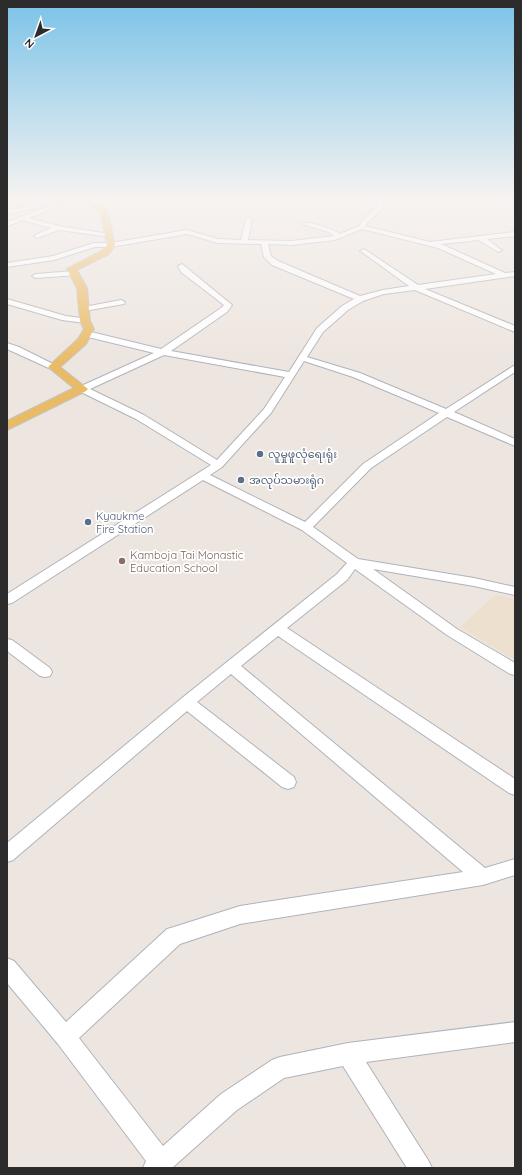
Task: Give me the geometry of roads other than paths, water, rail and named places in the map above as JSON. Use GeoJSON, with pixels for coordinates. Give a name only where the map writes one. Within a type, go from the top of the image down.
{"type":"FeatureCollection","features":[{"type":"Feature","properties":{"kind":"main road"},"geometry":{"type":"LineString","coordinates":[[7,426],[82,389],[54,367],[60,359],[83,342],[88,329],[85,321],[82,288],[72,270],[103,254]]}},
{"type":"Feature","properties":{"kind":"street"},"geometry":{"type":"LineString","coordinates":[[7,265],[54,258],[67,254]]}},
{"type":"Feature","properties":{"kind":"street"},"geometry":{"type":"LineString","coordinates":[[267,254],[268,257],[276,263],[360,299]]}},
{"type":"Feature","properties":{"kind":"street"},"geometry":{"type":"LineString","coordinates":[[368,254],[417,288],[515,329]]}},
{"type":"Feature","properties":{"kind":"street"},"geometry":{"type":"LineString","coordinates":[[459,254],[510,275]]}},
{"type":"Feature","properties":{"kind":"street"},"geometry":{"type":"LineString","coordinates":[[82,389],[162,352],[224,310],[228,305],[184,270],[182,266]]}},
{"type":"Feature","properties":{"kind":"street"},"geometry":{"type":"LineString","coordinates":[[36,276],[74,273]]}},
{"type":"Feature","properties":{"kind":"street"},"geometry":{"type":"LineString","coordinates":[[7,600],[218,465],[268,411],[320,330],[345,308],[360,299],[384,292],[510,275]]}},
{"type":"Feature","properties":{"kind":"street"},"geometry":{"type":"LineString","coordinates":[[7,301],[65,318],[85,321]]}},
{"type":"Feature","properties":{"kind":"street"},"geometry":{"type":"LineString","coordinates":[[84,309],[122,302]]}},
{"type":"Feature","properties":{"kind":"street"},"geometry":{"type":"LineString","coordinates":[[87,334],[162,352],[291,375]]}},
{"type":"Feature","properties":{"kind":"street"},"geometry":{"type":"LineString","coordinates":[[7,346],[54,367]]}},
{"type":"Feature","properties":{"kind":"street"},"geometry":{"type":"LineString","coordinates":[[302,358],[334,367],[400,392],[515,442]]}},
{"type":"Feature","properties":{"kind":"street"},"geometry":{"type":"LineString","coordinates":[[306,527],[367,466],[399,443],[515,368]]}},
{"type":"Feature","properties":{"kind":"street"},"geometry":{"type":"LineString","coordinates":[[82,389],[140,417],[218,465]]}},
{"type":"Feature","properties":{"kind":"street"},"geometry":{"type":"LineString","coordinates":[[202,475],[306,527],[452,632],[515,670]]}},
{"type":"Feature","properties":{"kind":"street"},"geometry":{"type":"LineString","coordinates":[[354,562],[474,582],[515,591]]}},
{"type":"Feature","properties":{"kind":"street"},"geometry":{"type":"LineString","coordinates":[[7,854],[187,702],[342,577],[354,562]]}},
{"type":"Feature","properties":{"kind":"street"},"geometry":{"type":"LineString","coordinates":[[278,629],[515,788]]}},
{"type":"Feature","properties":{"kind":"street"},"geometry":{"type":"LineString","coordinates":[[7,644],[45,672]]}},
{"type":"Feature","properties":{"kind":"street"},"geometry":{"type":"LineString","coordinates":[[232,667],[483,877]]}},
{"type":"Feature","properties":{"kind":"street"},"geometry":{"type":"LineString","coordinates":[[187,702],[288,782]]}},
{"type":"Feature","properties":{"kind":"street"},"geometry":{"type":"LineString","coordinates":[[65,1037],[174,936],[240,915],[483,877],[515,867]]}},
{"type":"Feature","properties":{"kind":"street"},"geometry":{"type":"LineString","coordinates":[[7,968],[65,1037],[158,1165],[229,1102],[280,1068],[348,1054],[515,1032]]}},
{"type":"Feature","properties":{"kind":"street"},"geometry":{"type":"LineString","coordinates":[[348,1054],[420,1168]]}},
{"type":"Feature","properties":{"kind":"place","name":"လူမှုဖူလုံရေးရုံး"},"geometry":{"type":"Point","coordinates":[260,454]}},
{"type":"Feature","properties":{"kind":"place","name":"အလုပ်သမားရုံဂ"},"geometry":{"type":"Point","coordinates":[241,480]}},
{"type":"Feature","properties":{"kind":"place","name":"Kyaukme Fire Station"},"geometry":{"type":"Point","coordinates":[88,522]}},
{"type":"Feature","properties":{"kind":"place","name":"Kamboja Tai Monastic Education School"},"geometry":{"type":"Point","coordinates":[122,561]}}]}
